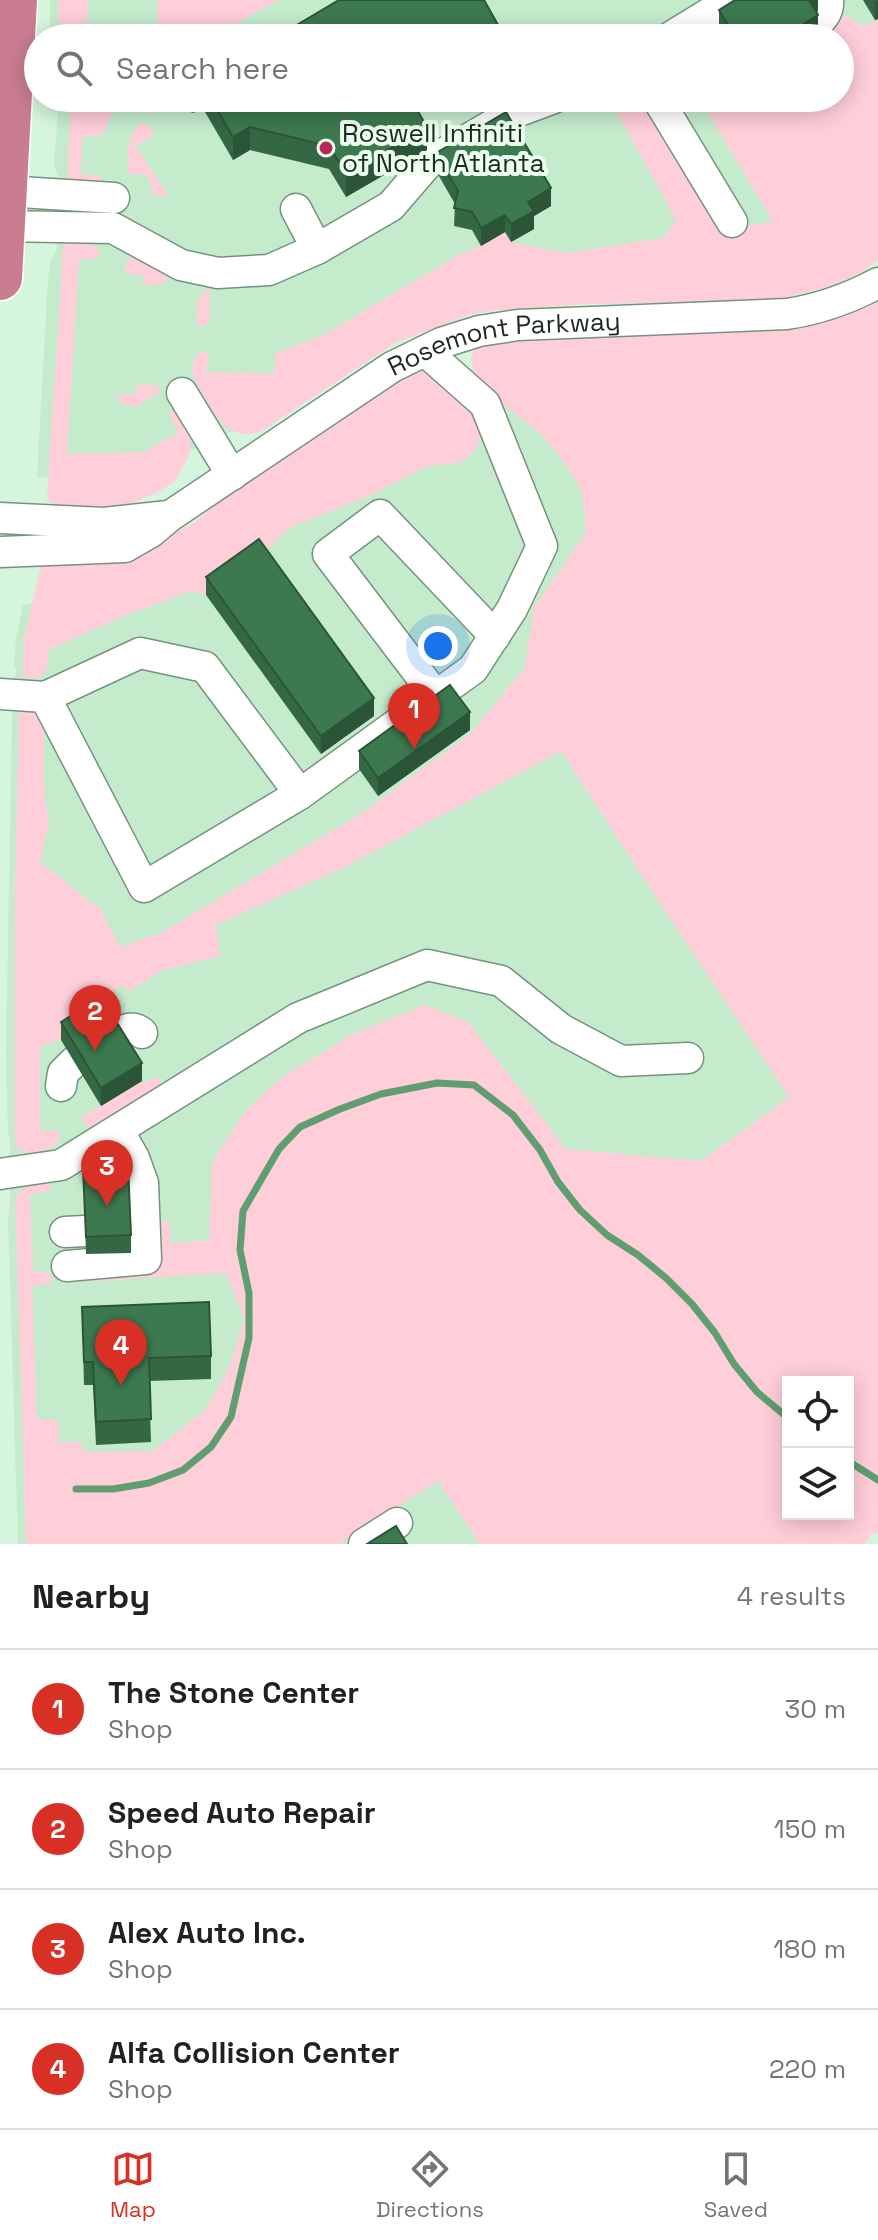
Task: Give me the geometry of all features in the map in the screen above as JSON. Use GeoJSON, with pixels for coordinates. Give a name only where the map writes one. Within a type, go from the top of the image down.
{"type":"FeatureCollection","features":[{"type":"Feature","properties":{"kind":"highway"},"geometry":{"type":"LineString","coordinates":[[0,278],[15,0]]}},
{"type":"Feature","properties":{"kind":"street"},"geometry":{"type":"LineString","coordinates":[[692,24],[731,0]]}},
{"type":"Feature","properties":{"kind":"street"},"geometry":{"type":"LineString","coordinates":[[3,210],[113,228],[181,265],[218,273],[269,270],[317,249],[391,206],[428,163],[516,112]]}},
{"type":"Feature","properties":{"kind":"street"},"geometry":{"type":"LineString","coordinates":[[675,112],[732,222]]}},
{"type":"Feature","properties":{"kind":"street"},"geometry":{"type":"LineString","coordinates":[[3,210],[114,198]]}},
{"type":"Feature","properties":{"kind":"street"},"geometry":{"type":"LineString","coordinates":[[296,209],[317,249]]}},
{"type":"Feature","properties":{"kind":"street","name":"Rosemont Parkway"},"geometry":{"type":"LineString","coordinates":[[0,552],[125,547],[392,367],[441,343],[479,331],[518,325],[787,314],[813,310],[852,297],[878,283]]}},
{"type":"Feature","properties":{"kind":"street"},"geometry":{"type":"LineString","coordinates":[[45,697],[144,887],[300,794],[473,669],[512,609],[542,546],[485,404],[425,351]]}},
{"type":"Feature","properties":{"kind":"street"},"geometry":{"type":"LineString","coordinates":[[182,393],[232,475]]}},
{"type":"Feature","properties":{"kind":"street"},"geometry":{"type":"LineString","coordinates":[[436,696],[328,554],[380,515],[495,636]]}},
{"type":"Feature","properties":{"kind":"street","name":"Rosemont Parkway"},"geometry":{"type":"LineString","coordinates":[[0,518],[104,523],[170,516]]}},
{"type":"Feature","properties":{"kind":"street"},"geometry":{"type":"LineString","coordinates":[[0,694],[45,697],[140,653],[205,667],[300,794]]}},
{"type":"Feature","properties":{"kind":"street"},"geometry":{"type":"LineString","coordinates":[[0,1174],[61,1165],[298,1018],[427,965],[501,981],[561,1029],[621,1061],[688,1058]]}},
{"type":"Feature","properties":{"kind":"street"},"geometry":{"type":"LineString","coordinates":[[67,1266],[146,1259],[138,1228],[143,1183],[134,1158],[118,1130]]}},
{"type":"Feature","properties":{"kind":"street"},"geometry":{"type":"LineString","coordinates":[[364,1544],[397,1523]]}},
{"type":"Feature","properties":{"kind":"shaded area"},"geometry":{"type":"Polygon","coordinates":[[[50,0],[878,0],[878,211],[475,296],[248,424],[122,482],[37,477],[48,279],[50,262],[57,249],[60,179],[54,166],[58,112],[854,112],[854,24],[50,24],[50,0]]]}},
{"type":"Feature","properties":{"kind":"shaded area"},"geometry":{"type":"Polygon","coordinates":[[[58,0],[88,0],[87,24],[60,24],[58,0]]]}},
{"type":"Feature","properties":{"kind":"shaded area"},"geometry":{"type":"Polygon","coordinates":[[[158,0],[278,0],[236,24],[157,24],[158,0]]]}},
{"type":"Feature","properties":{"kind":"shaded area"},"geometry":{"type":"Polygon","coordinates":[[[847,15],[863,27],[878,19],[878,260],[862,272],[828,287],[772,301],[584,304],[469,315],[395,343],[262,431],[254,433],[242,434],[230,430],[201,393],[192,370],[199,353],[209,352],[206,372],[274,373],[275,354],[278,352],[322,336],[460,254],[505,232],[511,242],[564,253],[663,238],[676,220],[617,112],[647,112],[718,229],[773,222],[707,112],[854,112],[854,24],[832,24],[847,15]]]}},
{"type":"Feature","properties":{"kind":"shaded area"},"geometry":{"type":"Polygon","coordinates":[[[70,112],[113,112],[103,133],[83,136],[80,175],[98,175],[100,183],[67,184],[70,112]]]}},
{"type":"Feature","properties":{"kind":"shaded area"},"geometry":{"type":"Polygon","coordinates":[[[142,123],[154,133],[136,146],[169,197],[151,194],[147,175],[128,172],[130,139],[142,123]]]}},
{"type":"Feature","properties":{"kind":"shaded area"},"geometry":{"type":"Polygon","coordinates":[[[91,244],[100,253],[96,259],[79,259],[67,454],[144,452],[178,433],[169,413],[175,411],[190,437],[188,458],[175,481],[111,513],[52,512],[53,505],[47,498],[63,245],[91,244]]]}},
{"type":"Feature","properties":{"kind":"shaded area"},"geometry":{"type":"Polygon","coordinates":[[[131,258],[161,270],[166,275],[166,281],[144,285],[143,275],[125,271],[125,264],[131,258]]]}},
{"type":"Feature","properties":{"kind":"shaded area"},"geometry":{"type":"Polygon","coordinates":[[[207,288],[210,291],[209,322],[202,326],[196,320],[198,300],[207,288]]]}},
{"type":"Feature","properties":{"kind":"shaded area"},"geometry":{"type":"Polygon","coordinates":[[[878,299],[878,1534],[873,1532],[864,1544],[480,1544],[438,1481],[340,1544],[26,1544],[15,1197],[26,1187],[44,1183],[49,1184],[52,1191],[30,1194],[33,1272],[48,1272],[53,1278],[49,1284],[32,1286],[37,1419],[58,1420],[59,1443],[77,1441],[86,1452],[153,1451],[206,1409],[230,1365],[244,1319],[226,1273],[85,1282],[80,1281],[80,1276],[155,1223],[169,1221],[171,1243],[209,1240],[212,1163],[244,1112],[281,1078],[351,1035],[425,1005],[468,1022],[566,1149],[701,1161],[789,1097],[561,751],[347,866],[216,925],[220,956],[160,971],[128,992],[123,985],[110,994],[106,988],[99,993],[108,1007],[102,1014],[78,1031],[40,1050],[40,1129],[60,1132],[59,1141],[49,1149],[25,1152],[15,1145],[19,712],[23,708],[39,714],[44,721],[44,791],[49,823],[40,862],[101,910],[120,947],[161,933],[362,813],[473,731],[525,667],[534,607],[586,533],[583,501],[578,484],[550,445],[481,383],[471,359],[476,347],[548,338],[791,328],[839,317],[878,299]]]}},
{"type":"Feature","properties":{"kind":"shaded area"},"geometry":{"type":"Polygon","coordinates":[[[571,361],[878,970],[662,1544],[18,1544],[6,1054],[12,717],[16,638],[23,605],[139,581],[401,408],[475,368],[571,361]]]}},
{"type":"Feature","properties":{"kind":"shaded area"},"geometry":{"type":"Polygon","coordinates":[[[422,371],[436,375],[482,420],[478,446],[463,462],[428,466],[367,497],[291,527],[259,557],[206,595],[192,591],[128,614],[48,650],[46,670],[36,679],[22,676],[24,639],[42,561],[131,551],[191,525],[251,477],[401,377],[422,371]]]}},
{"type":"Feature","properties":{"kind":"shaded area"},"geometry":{"type":"Polygon","coordinates":[[[137,384],[159,386],[160,392],[136,407],[118,402],[121,394],[136,394],[137,384]]]}},
{"type":"Feature","properties":{"kind":"shaded area"},"geometry":{"type":"Polygon","coordinates":[[[157,1077],[161,1083],[158,1086],[94,1127],[85,1127],[82,1118],[86,1114],[142,1081],[144,1083],[157,1077]]]}},
{"type":"Feature","properties":{"kind":"building"},"geometry":{"type":"Polygon","coordinates":[[[339,0],[484,0],[497,24],[299,24],[339,0]]]}},
{"type":"Feature","properties":{"kind":"building"},"geometry":{"type":"Polygon","coordinates":[[[735,0],[809,0],[818,15],[803,24],[728,24],[719,10],[735,0]]]}},
{"type":"Feature","properties":{"kind":"building"},"geometry":{"type":"Polygon","coordinates":[[[218,112],[418,112],[427,127],[346,174],[329,146],[250,127],[233,137],[218,112]]]}},
{"type":"Feature","properties":{"kind":"building"},"geometry":{"type":"Polygon","coordinates":[[[506,112],[551,188],[528,202],[534,211],[511,224],[505,215],[481,228],[472,212],[454,208],[458,191],[436,153],[506,112]]]}},
{"type":"Feature","properties":{"kind":"building"},"geometry":{"type":"Polygon","coordinates":[[[259,539],[374,698],[321,736],[206,577],[259,539]]]}},
{"type":"Feature","properties":{"kind":"building"},"geometry":{"type":"Polygon","coordinates":[[[450,685],[470,712],[378,778],[359,751],[450,685]]]}},
{"type":"Feature","properties":{"kind":"building"},"geometry":{"type":"Polygon","coordinates":[[[101,997],[142,1063],[101,1088],[61,1022],[101,997]]]}},
{"type":"Feature","properties":{"kind":"building"},"geometry":{"type":"Polygon","coordinates":[[[128,1166],[131,1235],[86,1237],[83,1167],[128,1166]]]}},
{"type":"Feature","properties":{"kind":"building"},"geometry":{"type":"Polygon","coordinates":[[[209,1302],[211,1356],[149,1358],[151,1419],[96,1422],[93,1362],[84,1362],[82,1307],[209,1302]]]}},
{"type":"Feature","properties":{"kind":"building"},"geometry":{"type":"Polygon","coordinates":[[[396,1526],[407,1544],[367,1544],[396,1526]]]}},
{"type":"Feature","properties":{"kind":"waterway"},"geometry":{"type":"LineString","coordinates":[[76,1489],[113,1489],[149,1483],[183,1470],[211,1447],[231,1417],[249,1338],[249,1293],[240,1250],[243,1211],[279,1149],[300,1127],[340,1109],[381,1094],[437,1083],[474,1085],[513,1115],[580,1210],[607,1235],[666,1278],[692,1304],[757,1392],[782,1413]]}},
{"type":"Feature","properties":{"kind":"waterway"},"geometry":{"type":"LineString","coordinates":[[854,1465],[878,1480]]}},
{"type":"Feature","properties":{"kind":"place","name":"Roswell Infiniti of North Atlanta"},"geometry":{"type":"Point","coordinates":[326,148]}},
{"type":"Feature","properties":{"kind":"place","name":"The Stone Center"},"geometry":{"type":"Point","coordinates":[414,749]}},
{"type":"Feature","properties":{"kind":"place","name":"Speed Auto Repair"},"geometry":{"type":"Point","coordinates":[95,1051]}},
{"type":"Feature","properties":{"kind":"place","name":"Alex Auto Inc."},"geometry":{"type":"Point","coordinates":[107,1206]}},
{"type":"Feature","properties":{"kind":"place","name":"Alfa Collision Center"},"geometry":{"type":"Point","coordinates":[121,1385]}}]}
